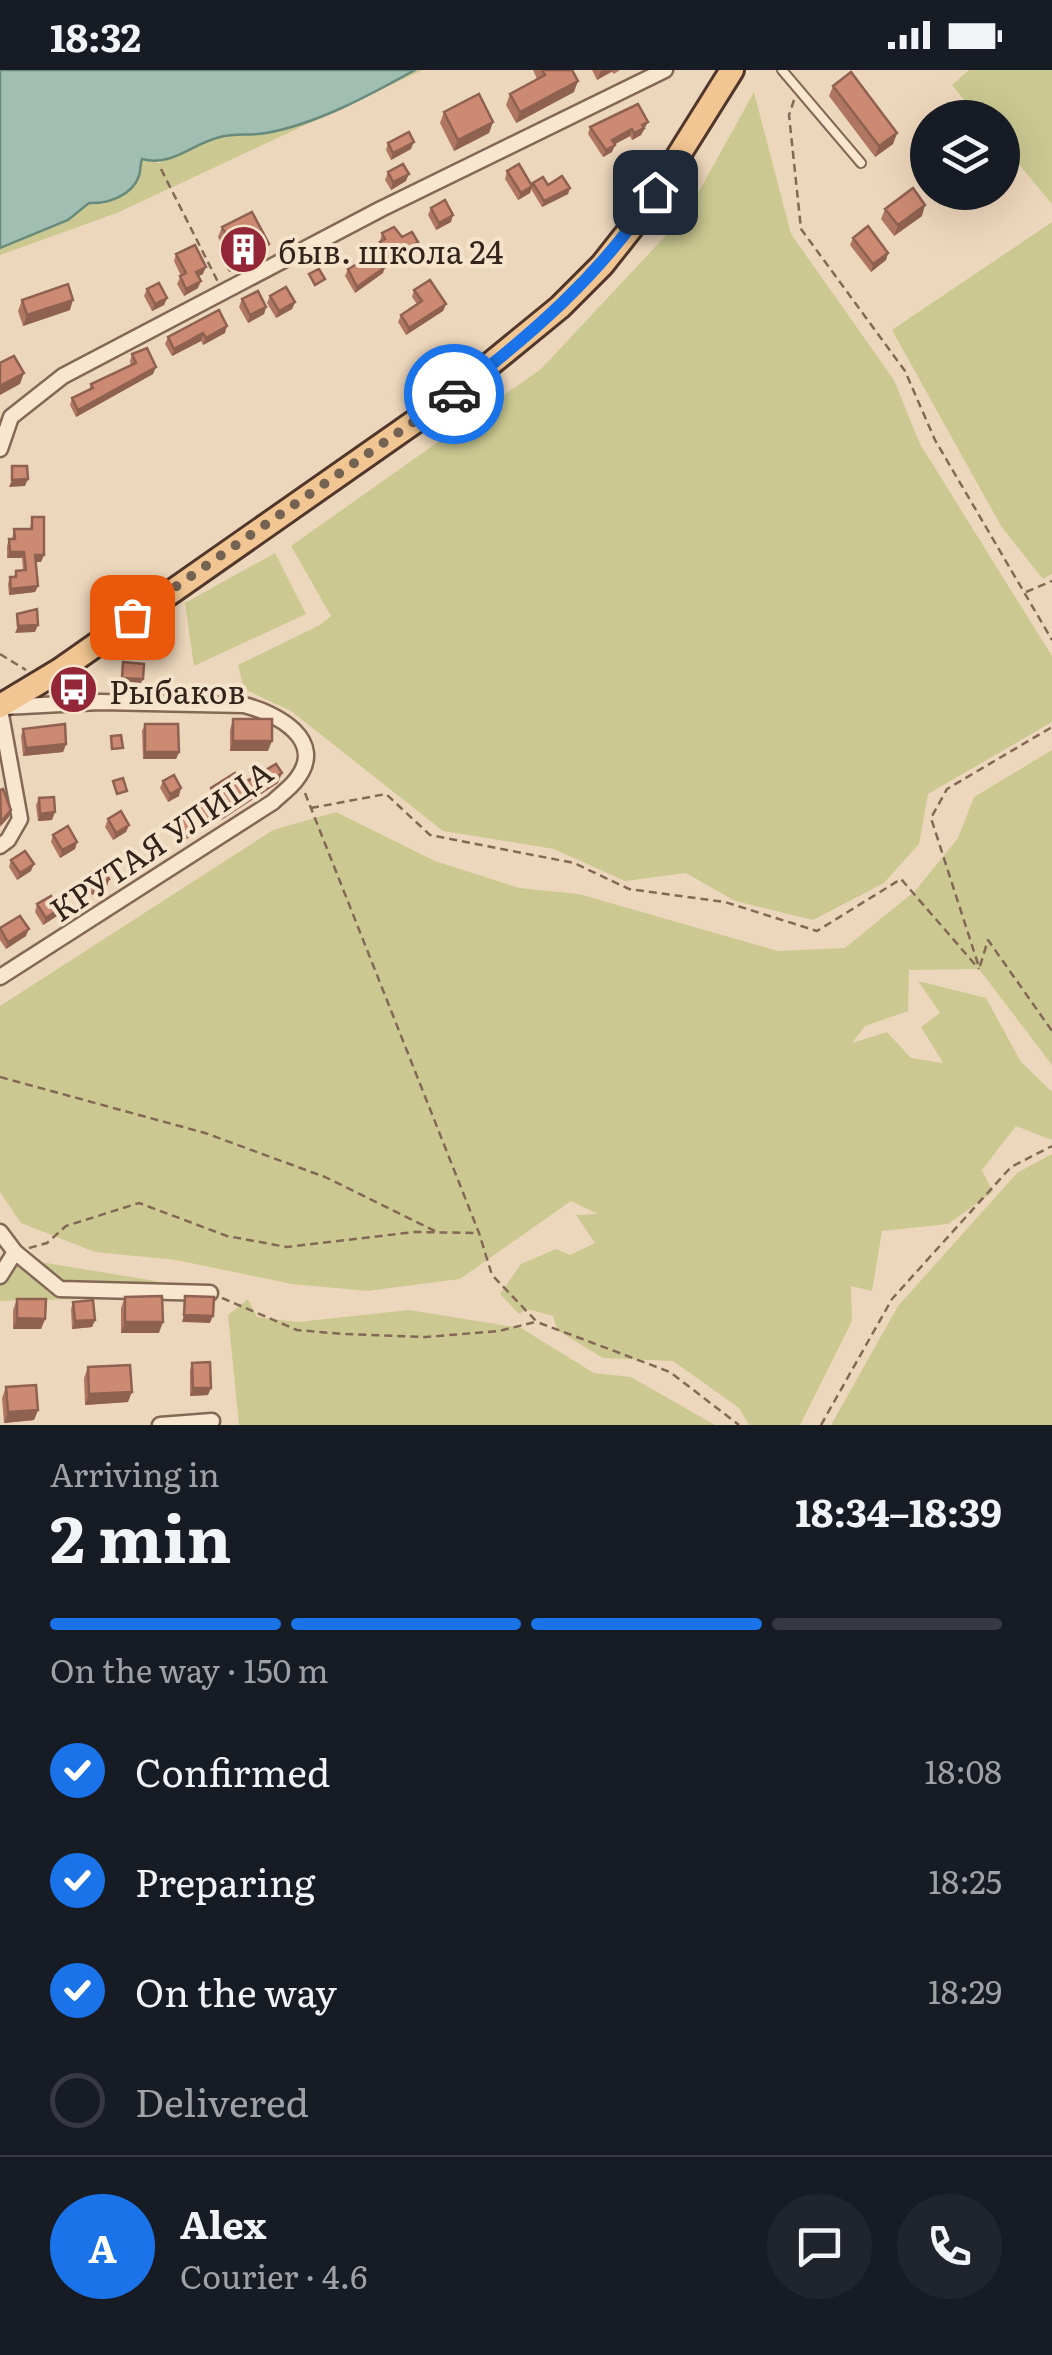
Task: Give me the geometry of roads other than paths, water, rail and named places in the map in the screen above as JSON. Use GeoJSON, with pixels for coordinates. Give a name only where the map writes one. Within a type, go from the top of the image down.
{"type":"FeatureCollection","features":[{"type":"Feature","properties":{"kind":"main road"},"geometry":{"type":"LineString","coordinates":[[0,707],[60,670],[450,396],[546,318],[602,265],[640,216],[732,70]]}},
{"type":"Feature","properties":{"kind":"street"},"geometry":{"type":"LineString","coordinates":[[0,449],[5,415],[64,376],[381,209],[665,70]]}},
{"type":"Feature","properties":{"kind":"street","name":"КРУТАЯ УЛИЦА"},"geometry":{"type":"LineString","coordinates":[[0,707],[100,702],[255,708],[288,723],[300,736],[305,753],[299,778],[273,802],[0,977]]}},
{"type":"Feature","properties":{"kind":"street"},"geometry":{"type":"LineString","coordinates":[[0,707],[20,819],[0,846]]}},
{"type":"Feature","properties":{"kind":"street"},"geometry":{"type":"LineString","coordinates":[[0,1232],[8,1255],[60,1288],[210,1293]]}},
{"type":"Feature","properties":{"kind":"street"},"geometry":{"type":"LineString","coordinates":[[0,1276],[8,1255]]}},
{"type":"Feature","properties":{"kind":"street"},"geometry":{"type":"LineString","coordinates":[[160,1425],[212,1421]]}},
{"type":"Feature","properties":{"kind":"lane"},"geometry":{"type":"LineString","coordinates":[[782,70],[862,163]]}},
{"type":"Feature","properties":{"kind":"place","name":"быв. школа 24"},"geometry":{"type":"Point","coordinates":[243,250]}},
{"type":"Feature","properties":{"kind":"place","name":"Рыбаков"},"geometry":{"type":"Point","coordinates":[74,690]}}]}
